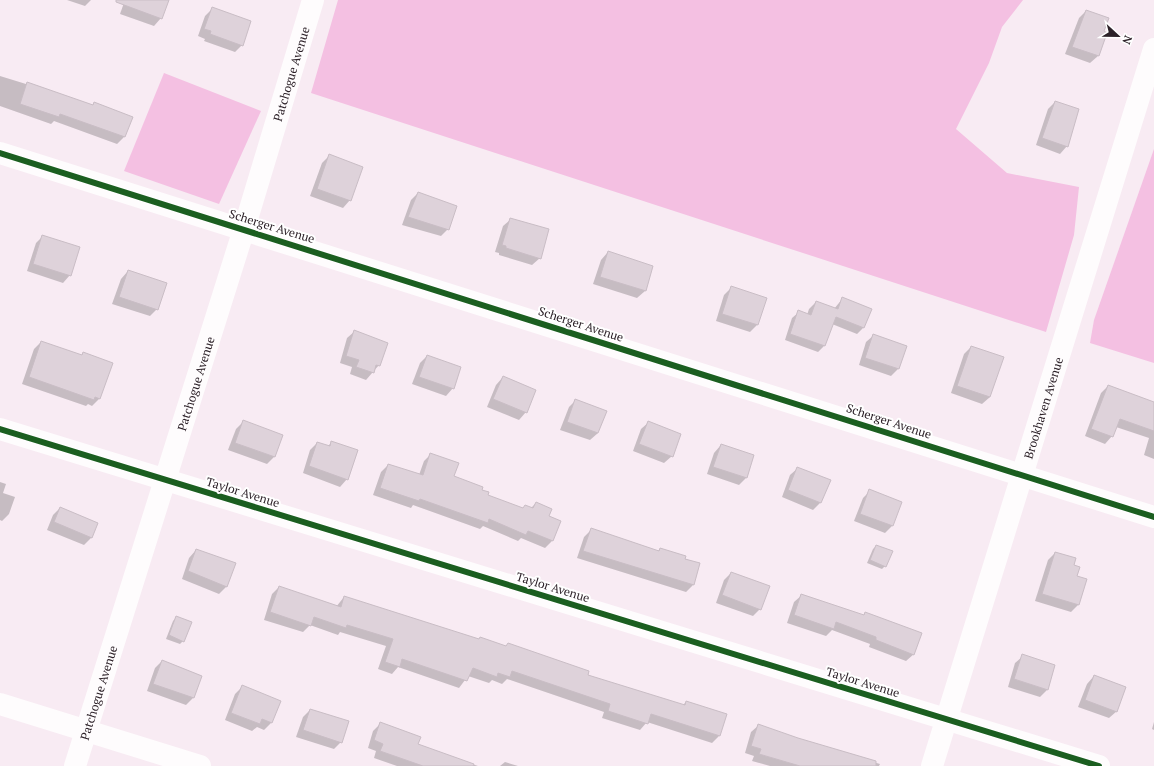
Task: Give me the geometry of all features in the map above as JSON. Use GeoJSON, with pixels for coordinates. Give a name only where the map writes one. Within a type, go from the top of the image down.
{"type":"FeatureCollection","features":[{"type":"Feature","properties":{"kind":"street","name":"Patchogue Avenue"},"geometry":{"type":"LineString","coordinates":[[75,766],[244,229],[312,0]]}},
{"type":"Feature","properties":{"kind":"street","name":"Brookhaven Avenue"},"geometry":{"type":"LineString","coordinates":[[932,766],[1154,49]]}},
{"type":"Feature","properties":{"kind":"street","name":"Scherger Avenue"},"geometry":{"type":"LineString","coordinates":[[0,153],[1154,517]]}},
{"type":"Feature","properties":{"kind":"street","name":"Taylor Avenue"},"geometry":{"type":"LineString","coordinates":[[0,429],[1099,766]]}},
{"type":"Feature","properties":{"kind":"street"},"geometry":{"type":"LineString","coordinates":[[0,704],[200,766]]}},
{"type":"Feature","properties":{"kind":"shaded area"},"geometry":{"type":"Polygon","coordinates":[[[338,0],[1023,0],[1002,27],[989,63],[956,129],[1007,173],[1079,187],[1074,235],[1046,332],[311,93],[338,0]]]}},
{"type":"Feature","properties":{"kind":"shaded area"},"geometry":{"type":"Polygon","coordinates":[[[164,73],[261,111],[219,204],[124,171],[164,73]]]}},
{"type":"Feature","properties":{"kind":"shaded area"},"geometry":{"type":"Polygon","coordinates":[[[1154,149],[1154,363],[1090,343],[1094,320],[1154,149]]]}},
{"type":"Feature","properties":{"kind":"building"},"geometry":{"type":"Polygon","coordinates":[[[116,0],[169,0],[162,19],[116,2],[116,0]]]}},
{"type":"Feature","properties":{"kind":"building"},"geometry":{"type":"Polygon","coordinates":[[[212,7],[251,21],[243,46],[210,34],[211,31],[204,29],[212,7]]]}},
{"type":"Feature","properties":{"kind":"building"},"geometry":{"type":"Polygon","coordinates":[[[1086,10],[1109,18],[1104,31],[1107,33],[1099,56],[1072,47],[1086,10]]]}},
{"type":"Feature","properties":{"kind":"building"},"geometry":{"type":"Polygon","coordinates":[[[27,82],[93,105],[94,102],[133,117],[125,137],[60,114],[59,117],[20,104],[27,82]]]}},
{"type":"Feature","properties":{"kind":"building"},"geometry":{"type":"Polygon","coordinates":[[[1055,101],[1079,109],[1068,147],[1042,138],[1055,101]]]}},
{"type":"Feature","properties":{"kind":"building"},"geometry":{"type":"Polygon","coordinates":[[[329,154],[363,167],[351,201],[317,189],[329,154]]]}},
{"type":"Feature","properties":{"kind":"building"},"geometry":{"type":"Polygon","coordinates":[[[418,192],[457,206],[449,230],[408,217],[418,192]]]}},
{"type":"Feature","properties":{"kind":"building"},"geometry":{"type":"Polygon","coordinates":[[[510,218],[549,229],[541,259],[506,248],[506,246],[502,245],[510,218]]]}},
{"type":"Feature","properties":{"kind":"building"},"geometry":{"type":"Polygon","coordinates":[[[42,235],[80,247],[71,276],[33,264],[42,235]]]}},
{"type":"Feature","properties":{"kind":"building"},"geometry":{"type":"Polygon","coordinates":[[[608,251],[653,266],[646,291],[600,277],[608,251]]]}},
{"type":"Feature","properties":{"kind":"building"},"geometry":{"type":"Polygon","coordinates":[[[128,270],[167,283],[158,310],[119,297],[128,270]]]}},
{"type":"Feature","properties":{"kind":"building"},"geometry":{"type":"Polygon","coordinates":[[[731,286],[767,298],[758,325],[722,314],[731,286]]]}},
{"type":"Feature","properties":{"kind":"building"},"geometry":{"type":"Polygon","coordinates":[[[842,297],[872,309],[864,328],[836,317],[825,346],[790,334],[798,310],[811,315],[816,301],[838,309],[842,297]]]}},
{"type":"Feature","properties":{"kind":"building"},"geometry":{"type":"Polygon","coordinates":[[[354,330],[388,343],[380,366],[376,365],[374,373],[356,367],[359,360],[346,356],[354,330]]]}},
{"type":"Feature","properties":{"kind":"building"},"geometry":{"type":"Polygon","coordinates":[[[873,334],[907,346],[899,369],[865,358],[873,334]]]}},
{"type":"Feature","properties":{"kind":"building"},"geometry":{"type":"Polygon","coordinates":[[[41,341],[82,355],[83,352],[113,363],[100,399],[95,397],[94,400],[29,377],[41,341]]]}},
{"type":"Feature","properties":{"kind":"building"},"geometry":{"type":"Polygon","coordinates":[[[971,346],[1004,357],[990,397],[957,386],[971,346]]]}},
{"type":"Feature","properties":{"kind":"building"},"geometry":{"type":"Polygon","coordinates":[[[427,355],[461,367],[454,389],[419,377],[427,355]]]}},
{"type":"Feature","properties":{"kind":"building"},"geometry":{"type":"Polygon","coordinates":[[[503,376],[536,390],[527,413],[493,399],[503,376]]]}},
{"type":"Feature","properties":{"kind":"building"},"geometry":{"type":"Polygon","coordinates":[[[1108,385],[1154,402],[1154,431],[1120,419],[1113,437],[1091,429],[1108,385]]]}},
{"type":"Feature","properties":{"kind":"building"},"geometry":{"type":"Polygon","coordinates":[[[575,399],[607,411],[598,433],[567,422],[575,399]]]}},
{"type":"Feature","properties":{"kind":"building"},"geometry":{"type":"Polygon","coordinates":[[[243,420],[283,435],[275,457],[235,443],[243,420]]]}},
{"type":"Feature","properties":{"kind":"building"},"geometry":{"type":"Polygon","coordinates":[[[648,421],[681,434],[673,457],[639,444],[648,421]]]}},
{"type":"Feature","properties":{"kind":"building"},"geometry":{"type":"Polygon","coordinates":[[[331,441],[358,450],[348,480],[309,466],[317,442],[330,446],[331,441]]]}},
{"type":"Feature","properties":{"kind":"building"},"geometry":{"type":"Polygon","coordinates":[[[721,444],[754,455],[747,478],[713,467],[721,444]]]}},
{"type":"Feature","properties":{"kind":"building"},"geometry":{"type":"Polygon","coordinates":[[[430,453],[459,463],[454,476],[483,487],[482,490],[489,492],[488,495],[523,508],[525,505],[533,508],[536,502],[552,509],[549,516],[561,521],[553,541],[528,531],[526,535],[489,519],[488,523],[420,499],[419,501],[380,488],[388,464],[423,475],[430,453]]]}},
{"type":"Feature","properties":{"kind":"building"},"geometry":{"type":"Polygon","coordinates":[[[797,467],[831,480],[821,503],[788,490],[797,467]]]}},
{"type":"Feature","properties":{"kind":"building"},"geometry":{"type":"Polygon","coordinates":[[[869,489],[902,502],[893,526],[860,514],[869,489]]]}},
{"type":"Feature","properties":{"kind":"building"},"geometry":{"type":"Polygon","coordinates":[[[60,507],[98,523],[92,538],[54,522],[60,507]]]}},
{"type":"Feature","properties":{"kind":"building"},"geometry":{"type":"Polygon","coordinates":[[[591,528],[659,551],[660,548],[686,556],[685,559],[700,563],[694,585],[583,551],[591,528]]]}},
{"type":"Feature","properties":{"kind":"building"},"geometry":{"type":"Polygon","coordinates":[[[876,545],[893,551],[886,567],[870,560],[876,545]]]}},
{"type":"Feature","properties":{"kind":"building"},"geometry":{"type":"Polygon","coordinates":[[[196,549],[236,563],[227,587],[188,571],[196,549]]]}},
{"type":"Feature","properties":{"kind":"building"},"geometry":{"type":"Polygon","coordinates":[[[1055,552],[1076,558],[1074,565],[1080,567],[1077,576],[1087,579],[1079,605],[1042,594],[1055,552]]]}},
{"type":"Feature","properties":{"kind":"building"},"geometry":{"type":"Polygon","coordinates":[[[731,572],[770,586],[761,610],[722,595],[731,572]]]}},
{"type":"Feature","properties":{"kind":"building"},"geometry":{"type":"Polygon","coordinates":[[[279,586],[341,607],[344,596],[479,639],[480,637],[506,646],[508,643],[589,671],[588,675],[685,705],[686,701],[727,714],[720,736],[651,714],[648,724],[608,711],[610,704],[512,671],[510,677],[498,673],[497,677],[473,668],[467,681],[402,659],[400,667],[385,662],[393,639],[347,625],[346,628],[314,617],[311,626],[270,612],[279,586]]]}},
{"type":"Feature","properties":{"kind":"building"},"geometry":{"type":"Polygon","coordinates":[[[801,594],[864,615],[865,612],[922,633],[914,655],[876,640],[876,637],[836,622],[834,629],[794,615],[801,594]]]}},
{"type":"Feature","properties":{"kind":"building"},"geometry":{"type":"Polygon","coordinates":[[[176,616],[192,622],[184,642],[169,635],[176,616]]]}},
{"type":"Feature","properties":{"kind":"building"},"geometry":{"type":"Polygon","coordinates":[[[1022,654],[1055,665],[1048,690],[1014,679],[1022,654]]]}},
{"type":"Feature","properties":{"kind":"building"},"geometry":{"type":"Polygon","coordinates":[[[162,660],[202,676],[194,698],[153,684],[162,660]]]}},
{"type":"Feature","properties":{"kind":"building"},"geometry":{"type":"Polygon","coordinates":[[[1094,675],[1126,687],[1117,712],[1085,700],[1094,675]]]}},
{"type":"Feature","properties":{"kind":"building"},"geometry":{"type":"Polygon","coordinates":[[[242,685],[281,701],[272,723],[262,719],[260,724],[231,713],[242,685]]]}},
{"type":"Feature","properties":{"kind":"building"},"geometry":{"type":"Polygon","coordinates":[[[310,709],[349,721],[342,743],[303,730],[310,709]]]}},
{"type":"Feature","properties":{"kind":"building"},"geometry":{"type":"Polygon","coordinates":[[[380,722],[421,737],[418,744],[474,764],[473,766],[423,766],[380,751],[383,744],[374,740],[380,722]]]}},
{"type":"Feature","properties":{"kind":"building"},"geometry":{"type":"Polygon","coordinates":[[[758,724],[798,738],[876,761],[876,766],[800,766],[759,754],[761,749],[751,746],[758,724]]]}},
{"type":"Feature","properties":{"kind":"cycle path"},"geometry":{"type":"LineString","coordinates":[[0,153],[1154,517]]}},
{"type":"Feature","properties":{"kind":"cycle path"},"geometry":{"type":"LineString","coordinates":[[0,429],[1099,766]]}}]}
